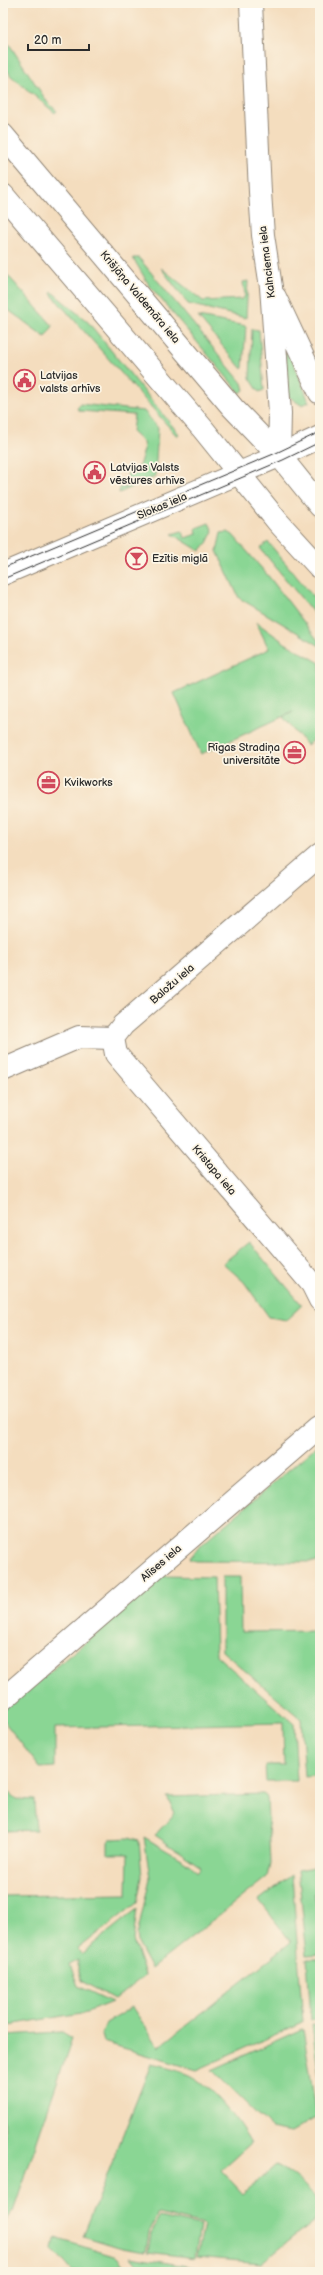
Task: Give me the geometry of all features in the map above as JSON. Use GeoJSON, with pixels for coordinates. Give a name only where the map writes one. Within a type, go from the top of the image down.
{"type":"FeatureCollection","features":[{"type":"Feature","properties":{"kind":"street","name":"Kalnciema iela"},"geometry":{"type":"LineString","coordinates":[[251,3],[260,192],[263,234],[271,287],[280,413],[279,456]]}},
{"type":"Feature","properties":{"kind":"street","name":"Krišjāņa Valdemāra iela"},"geometry":{"type":"LineString","coordinates":[[3,135],[233,408],[279,456]]}},
{"type":"Feature","properties":{"kind":"street"},"geometry":{"type":"LineString","coordinates":[[3,195],[239,473],[278,522],[320,568]]}},
{"type":"Feature","properties":{"kind":"street"},"geometry":{"type":"LineString","coordinates":[[271,287],[320,393]]}},
{"type":"Feature","properties":{"kind":"street","name":"Slokas iela"},"geometry":{"type":"LineString","coordinates":[[3,574],[320,437]]}},
{"type":"Feature","properties":{"kind":"street"},"geometry":{"type":"LineString","coordinates":[[279,456],[320,506]]}},
{"type":"Feature","properties":{"kind":"street","name":"Baložu iela"},"geometry":{"type":"LineString","coordinates":[[113,1038],[123,1025],[159,996],[320,855]]}},
{"type":"Feature","properties":{"kind":"street"},"geometry":{"type":"LineString","coordinates":[[3,1070],[79,1037],[113,1038]]}},
{"type":"Feature","properties":{"kind":"street","name":"Kristapa iela"},"geometry":{"type":"LineString","coordinates":[[113,1038],[116,1054],[312,1284],[320,1300]]}},
{"type":"Feature","properties":{"kind":"street","name":"Alīses iela"},"geometry":{"type":"LineString","coordinates":[[3,1699],[320,1426]]}},
{"type":"Feature","properties":{"kind":"green space"},"geometry":{"type":"Polygon","coordinates":[[[9,44],[48,103],[57,111],[55,113],[11,76],[3,64],[3,47],[9,44]]]}},
{"type":"Feature","properties":{"kind":"green space"},"geometry":{"type":"Polygon","coordinates":[[[133,258],[139,258],[242,383],[244,390],[240,393],[149,285],[133,258]]]}},
{"type":"Feature","properties":{"kind":"green space"},"geometry":{"type":"Polygon","coordinates":[[[161,268],[203,301],[243,299],[245,295],[243,282],[248,281],[246,318],[188,304],[161,268]]]}},
{"type":"Feature","properties":{"kind":"green space"},"geometry":{"type":"Polygon","coordinates":[[[3,270],[53,326],[45,337],[3,306],[3,270]]]}},
{"type":"Feature","properties":{"kind":"green space"},"geometry":{"type":"Polygon","coordinates":[[[52,292],[88,322],[179,434],[177,436],[51,294],[52,292]]]}},
{"type":"Feature","properties":{"kind":"green space"},"geometry":{"type":"Polygon","coordinates":[[[198,317],[246,326],[242,369],[198,317]]]}},
{"type":"Feature","properties":{"kind":"green space"},"geometry":{"type":"Polygon","coordinates":[[[252,329],[259,330],[264,390],[259,392],[250,378],[252,329]]]}},
{"type":"Feature","properties":{"kind":"green space"},"geometry":{"type":"Polygon","coordinates":[[[290,353],[309,402],[301,405],[288,396],[285,354],[290,353]]]}},
{"type":"Feature","properties":{"kind":"green space"},"geometry":{"type":"Polygon","coordinates":[[[80,404],[144,411],[158,428],[155,477],[119,493],[120,487],[126,488],[128,470],[139,466],[144,450],[143,442],[132,432],[134,415],[80,411],[77,409],[80,404]]]}},
{"type":"Feature","properties":{"kind":"green space"},"geometry":{"type":"Polygon","coordinates":[[[209,523],[213,531],[207,543],[200,551],[172,534],[182,531],[185,538],[197,534],[196,528],[209,523]]]}},
{"type":"Feature","properties":{"kind":"green space"},"geometry":{"type":"Polygon","coordinates":[[[228,532],[233,535],[270,578],[320,643],[320,646],[239,598],[217,551],[221,533],[228,532]]]}},
{"type":"Feature","properties":{"kind":"green space"},"geometry":{"type":"Polygon","coordinates":[[[268,542],[320,605],[320,621],[260,548],[268,542]]]}},
{"type":"Feature","properties":{"kind":"green space"},"geometry":{"type":"Polygon","coordinates":[[[256,622],[285,643],[320,663],[320,734],[307,745],[283,717],[293,712],[201,754],[174,693],[269,649],[256,622]]]}},
{"type":"Feature","properties":{"kind":"green space"},"geometry":{"type":"Polygon","coordinates":[[[249,1242],[302,1305],[286,1320],[269,1317],[244,1282],[223,1263],[249,1242]]]}},
{"type":"Feature","properties":{"kind":"green space"},"geometry":{"type":"Polygon","coordinates":[[[320,1443],[320,1562],[195,1561],[189,1559],[199,1547],[320,1443]]]}},
{"type":"Feature","properties":{"kind":"green space"},"geometry":{"type":"Polygon","coordinates":[[[161,1576],[214,1577],[216,1655],[294,1724],[297,1781],[266,1781],[265,1765],[284,1765],[283,1723],[55,1728],[55,1767],[40,1768],[3,1720],[3,1710],[102,1629],[161,1576]]]}},
{"type":"Feature","properties":{"kind":"green space"},"geometry":{"type":"Polygon","coordinates":[[[222,1577],[240,1577],[241,1632],[320,1631],[320,1775],[305,1777],[301,1719],[222,1651],[222,1577]]]}},
{"type":"Feature","properties":{"kind":"green space"},"geometry":{"type":"Polygon","coordinates":[[[3,1788],[16,1799],[34,1800],[36,1830],[3,1831],[3,1788]]]}},
{"type":"Feature","properties":{"kind":"green space"},"geometry":{"type":"Polygon","coordinates":[[[263,1794],[267,1797],[270,1863],[267,1877],[151,1969],[139,1947],[137,1935],[150,1878],[144,1837],[191,1865],[197,1872],[201,1867],[155,1835],[175,1813],[167,1797],[263,1794]]]}},
{"type":"Feature","properties":{"kind":"green space"},"geometry":{"type":"Polygon","coordinates":[[[129,1838],[139,1841],[142,1877],[137,1903],[78,1949],[81,1954],[137,1909],[133,1940],[145,1975],[115,1999],[81,1981],[78,1972],[78,1960],[70,1965],[78,1986],[112,2002],[87,2012],[3,2026],[3,1896],[127,1894],[128,1854],[108,1854],[108,1842],[110,1839],[129,1838]]]}},
{"type":"Feature","properties":{"kind":"green space"},"geometry":{"type":"Polygon","coordinates":[[[320,1866],[320,1891],[314,1893],[320,1925],[320,1954],[307,1955],[298,1870],[320,1866]]]}},
{"type":"Feature","properties":{"kind":"green space"},"geometry":{"type":"Polygon","coordinates":[[[292,1875],[303,2022],[197,2070],[103,2042],[101,2035],[106,2023],[132,2007],[159,2047],[291,1942],[259,1900],[292,1875]]]}},
{"type":"Feature","properties":{"kind":"green space"},"geometry":{"type":"Polygon","coordinates":[[[307,1959],[320,1959],[320,2021],[311,2020],[307,1959]]]}},
{"type":"Feature","properties":{"kind":"green space"},"geometry":{"type":"Polygon","coordinates":[[[312,2025],[320,2026],[320,2086],[312,2025]]]}},
{"type":"Feature","properties":{"kind":"green space"},"geometry":{"type":"Polygon","coordinates":[[[303,2029],[317,2117],[291,2132],[271,2128],[212,2070],[303,2029]]]}},
{"type":"Feature","properties":{"kind":"green space"},"geometry":{"type":"Polygon","coordinates":[[[62,2032],[72,2038],[13,2212],[4,2223],[3,2035],[62,2032]]]}},
{"type":"Feature","properties":{"kind":"green space"},"geometry":{"type":"Polygon","coordinates":[[[151,2064],[189,2075],[198,2080],[216,2096],[232,2115],[251,2143],[221,2170],[243,2194],[276,2165],[301,2182],[317,2200],[320,2207],[320,2215],[261,2263],[197,2257],[204,2225],[159,2214],[149,2232],[146,2252],[122,2248],[83,2236],[151,2064]]]}},
{"type":"Feature","properties":{"kind":"green space"},"geometry":{"type":"Polygon","coordinates":[[[160,2217],[200,2226],[195,2258],[148,2252],[151,2233],[160,2217]]]}},
{"type":"Feature","properties":{"kind":"green space"},"geometry":{"type":"Polygon","coordinates":[[[55,2238],[117,2257],[129,2272],[73,2272],[53,2249],[55,2238]]]}},
{"type":"Feature","properties":{"kind":"green space"},"geometry":{"type":"Polygon","coordinates":[[[130,2257],[225,2272],[142,2272],[130,2257]]]}},
{"type":"Feature","properties":{"kind":"tram line"},"geometry":{"type":"LineString","coordinates":[[3,568],[276,453],[320,432]]}},
{"type":"Feature","properties":{"kind":"tram line"},"geometry":{"type":"LineString","coordinates":[[3,579],[283,460],[320,442]]}},
{"type":"Feature","properties":{"kind":"place","name":"Latvijas valsts arhīvs"},"geometry":{"type":"Point","coordinates":[25,381]}},
{"type":"Feature","properties":{"kind":"place","name":"Latvijas Valsts vēstures arhīvs"},"geometry":{"type":"Point","coordinates":[95,473]}},
{"type":"Feature","properties":{"kind":"place","name":"Ezītis miglā"},"geometry":{"type":"Point","coordinates":[136,558]}},
{"type":"Feature","properties":{"kind":"place","name":"Rīgas Stradiņa universitāte"},"geometry":{"type":"Point","coordinates":[295,753]}},
{"type":"Feature","properties":{"kind":"place","name":"Kvikworks"},"geometry":{"type":"Point","coordinates":[48,782]}}]}
